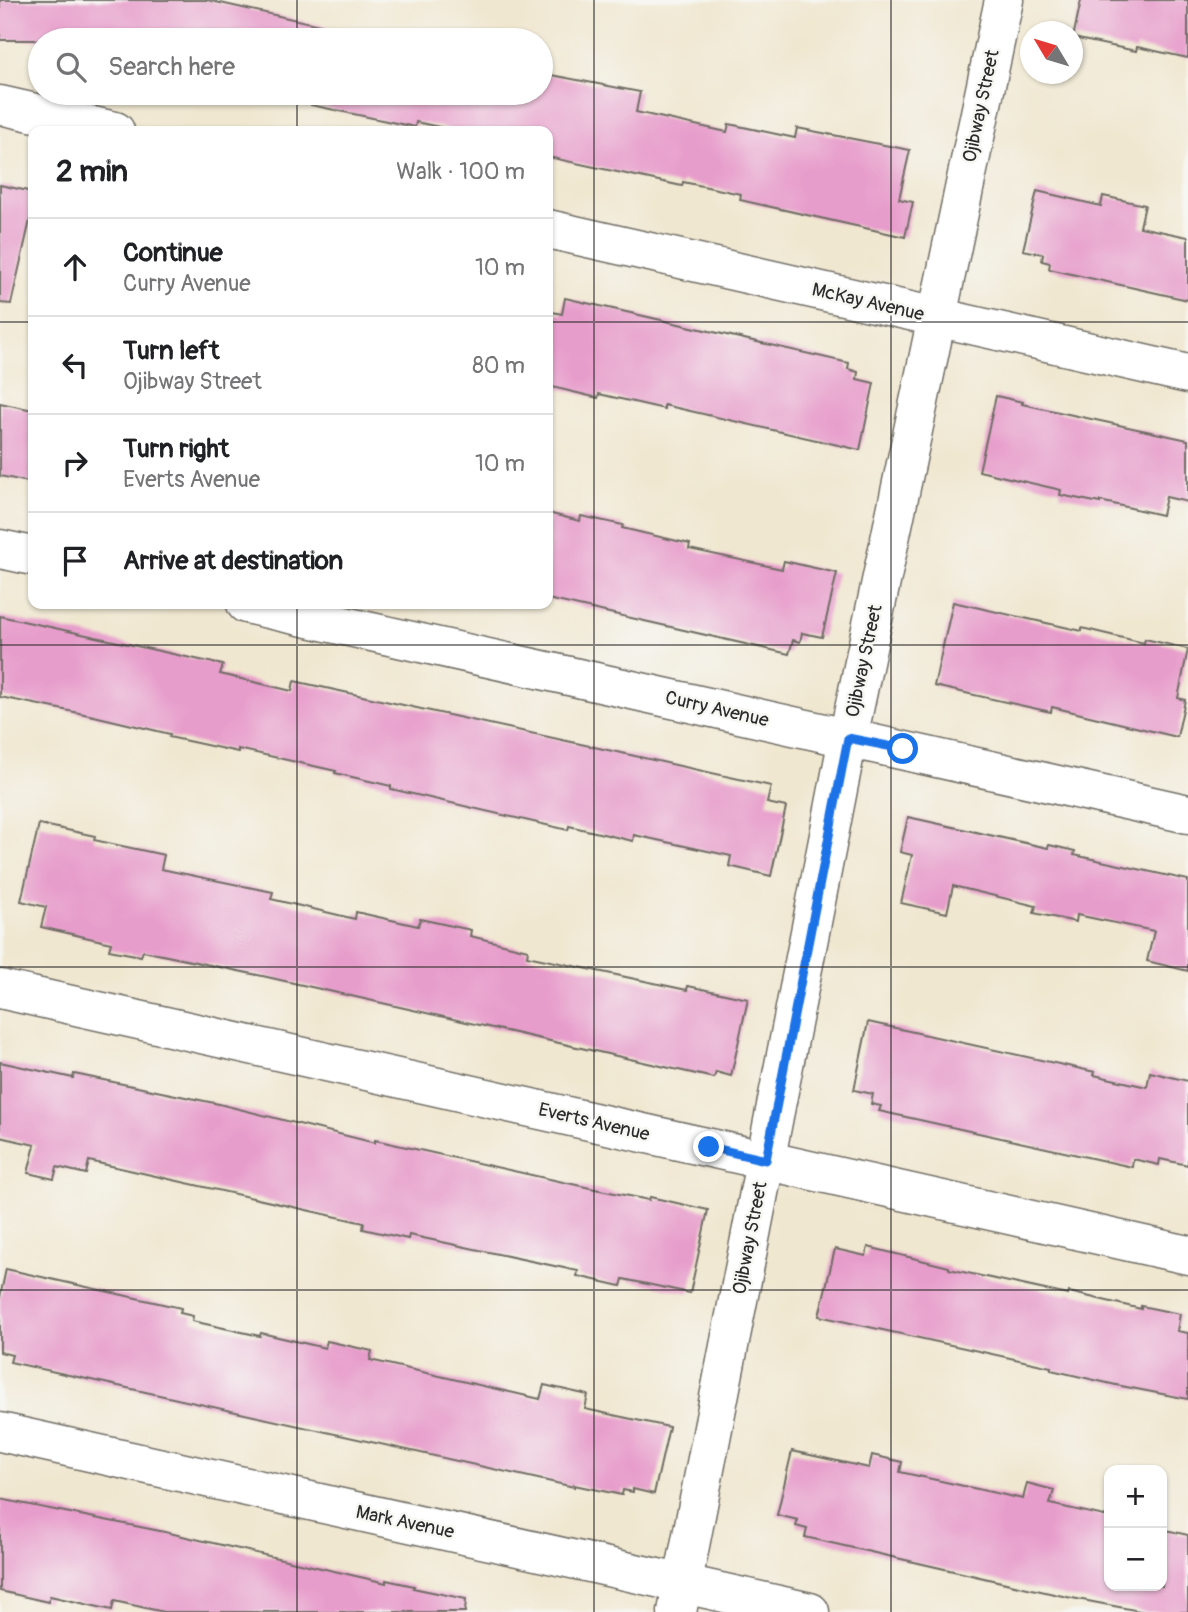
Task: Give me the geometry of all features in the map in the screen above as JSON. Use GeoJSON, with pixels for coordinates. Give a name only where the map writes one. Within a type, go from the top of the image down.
{"type":"FeatureCollection","features":[{"type":"Feature","properties":{"kind":"street","name":"Ojibway Street"},"geometry":{"type":"LineString","coordinates":[[680,1598],[848,738],[1004,0]]}},
{"type":"Feature","properties":{"kind":"street"},"geometry":{"type":"LineString","coordinates":[[0,105],[93,126]]}},
{"type":"Feature","properties":{"kind":"street","name":"McKay Avenue"},"geometry":{"type":"LineString","coordinates":[[553,230],[1188,374]]}},
{"type":"Feature","properties":{"kind":"street"},"geometry":{"type":"LineString","coordinates":[[0,549],[28,555]]}},
{"type":"Feature","properties":{"kind":"street","name":"Curry Avenue"},"geometry":{"type":"LineString","coordinates":[[268,609],[1188,814]]}},
{"type":"Feature","properties":{"kind":"street","name":"Everts Avenue"},"geometry":{"type":"LineString","coordinates":[[0,989],[1188,1255]]}},
{"type":"Feature","properties":{"kind":"street","name":"Mark Avenue"},"geometry":{"type":"LineString","coordinates":[[0,1432],[680,1598],[810,1612]]}},
{"type":"Feature","properties":{"kind":"building"},"geometry":{"type":"Polygon","coordinates":[[[0,0],[207,0],[333,28],[28,28],[28,40],[0,40],[0,0]]]}},
{"type":"Feature","properties":{"kind":"building"},"geometry":{"type":"Polygon","coordinates":[[[1081,0],[1188,0],[1188,58],[1137,47],[1136,51],[1083,40],[1083,21],[1077,21],[1081,0]]]}},
{"type":"Feature","properties":{"kind":"building"},"geometry":{"type":"Polygon","coordinates":[[[553,75],[640,92],[636,112],[727,132],[729,124],[795,138],[797,128],[910,150],[899,199],[913,202],[905,237],[740,200],[741,194],[683,182],[682,186],[553,158],[553,126],[435,126],[416,122],[415,126],[311,105],[553,105],[553,75]]]}},
{"type":"Feature","properties":{"kind":"building"},"geometry":{"type":"Polygon","coordinates":[[[0,185],[28,191],[28,229],[11,304],[0,303],[0,185]]]}},
{"type":"Feature","properties":{"kind":"building"},"geometry":{"type":"Polygon","coordinates":[[[1037,191],[1101,206],[1103,196],[1145,205],[1140,227],[1188,237],[1188,300],[1049,269],[1050,263],[1042,261],[1043,254],[1023,250],[1037,191]]]}},
{"type":"Feature","properties":{"kind":"building"},"geometry":{"type":"Polygon","coordinates":[[[565,298],[849,363],[848,369],[858,372],[857,379],[874,383],[860,450],[664,405],[664,409],[599,394],[598,398],[553,387],[553,312],[562,314],[565,298]]]}},
{"type":"Feature","properties":{"kind":"building"},"geometry":{"type":"Polygon","coordinates":[[[996,396],[1188,440],[1188,502],[1166,497],[1162,515],[1060,495],[1061,490],[979,471],[996,396]]]}},
{"type":"Feature","properties":{"kind":"building"},"geometry":{"type":"Polygon","coordinates":[[[0,403],[28,409],[28,482],[0,476],[0,403]]]}},
{"type":"Feature","properties":{"kind":"building"},"geometry":{"type":"Polygon","coordinates":[[[553,514],[580,521],[581,516],[623,525],[622,528],[690,544],[689,549],[782,569],[784,561],[837,573],[822,637],[802,633],[800,642],[793,640],[789,654],[553,600],[553,514]]]}},
{"type":"Feature","properties":{"kind":"building"},"geometry":{"type":"Polygon","coordinates":[[[953,602],[1082,631],[1082,628],[1144,643],[1145,639],[1188,649],[1178,698],[1185,700],[1177,737],[1052,707],[1051,712],[934,686],[953,602]]]}},
{"type":"Feature","properties":{"kind":"building"},"geometry":{"type":"Polygon","coordinates":[[[0,616],[223,665],[220,674],[292,691],[294,681],[771,786],[767,803],[786,807],[771,876],[729,866],[731,856],[634,835],[633,841],[569,826],[568,830],[391,789],[391,786],[335,773],[336,771],[169,737],[170,734],[0,697],[0,616]]]}},
{"type":"Feature","properties":{"kind":"building"},"geometry":{"type":"Polygon","coordinates":[[[908,817],[1048,848],[1049,845],[1075,851],[1074,855],[1188,880],[1188,971],[1147,961],[1154,931],[1077,915],[1076,922],[1034,913],[1036,906],[953,886],[947,913],[901,903],[912,855],[900,852],[908,817]]]}},
{"type":"Feature","properties":{"kind":"building"},"geometry":{"type":"Polygon","coordinates":[[[39,824],[95,836],[94,840],[164,855],[161,869],[273,892],[271,899],[355,919],[356,912],[418,926],[420,919],[471,930],[470,936],[528,950],[527,956],[687,990],[688,986],[748,999],[731,1076],[716,1072],[714,1078],[143,951],[141,956],[109,950],[111,943],[41,927],[46,907],[21,901],[39,824]]]}},
{"type":"Feature","properties":{"kind":"building"},"geometry":{"type":"Polygon","coordinates":[[[868,1022],[1095,1072],[1094,1075],[1147,1087],[1150,1072],[1188,1081],[1188,1165],[1160,1159],[1159,1165],[1133,1159],[1132,1167],[879,1111],[881,1106],[871,1104],[873,1094],[854,1090],[868,1022]]]}},
{"type":"Feature","properties":{"kind":"building"},"geometry":{"type":"Polygon","coordinates":[[[0,1062],[73,1078],[74,1074],[219,1104],[375,1143],[375,1140],[590,1188],[649,1200],[650,1197],[708,1210],[690,1293],[623,1279],[621,1286],[577,1276],[578,1271],[409,1235],[408,1239],[363,1229],[364,1223],[89,1161],[86,1174],[57,1167],[54,1179],[28,1173],[35,1145],[0,1137],[0,1062]]]}},
{"type":"Feature","properties":{"kind":"building"},"geometry":{"type":"Polygon","coordinates":[[[868,1247],[949,1269],[1068,1295],[1069,1292],[1141,1309],[1141,1306],[1180,1314],[1177,1331],[1188,1333],[1188,1399],[1116,1385],[1051,1370],[1051,1367],[819,1316],[835,1249],[866,1256],[868,1247]]]}},
{"type":"Feature","properties":{"kind":"building"},"geometry":{"type":"Polygon","coordinates":[[[6,1269],[181,1308],[180,1313],[193,1316],[192,1321],[325,1348],[327,1341],[372,1351],[370,1360],[540,1399],[544,1385],[588,1395],[585,1409],[669,1427],[654,1494],[633,1489],[633,1492],[623,1490],[622,1495],[574,1487],[10,1362],[12,1355],[0,1352],[0,1297],[6,1269]]]}},
{"type":"Feature","properties":{"kind":"building"},"geometry":{"type":"Polygon","coordinates":[[[792,1451],[869,1468],[872,1455],[902,1462],[900,1472],[1023,1499],[1027,1483],[1054,1490],[1050,1504],[1104,1516],[1104,1591],[1167,1591],[1167,1530],[1188,1535],[1188,1612],[1145,1612],[1067,1597],[805,1537],[807,1529],[796,1526],[798,1520],[777,1515],[792,1451]]]}},
{"type":"Feature","properties":{"kind":"building"},"geometry":{"type":"Polygon","coordinates":[[[0,1499],[165,1532],[386,1583],[386,1580],[414,1586],[413,1588],[466,1599],[465,1612],[164,1612],[114,1601],[112,1610],[50,1596],[48,1602],[0,1591],[0,1499]]]}},
{"type":"Feature","properties":{"kind":"route"},"geometry":{"type":"LineString","coordinates":[[709,1147],[766,1160],[848,738],[903,749]]}}]}
